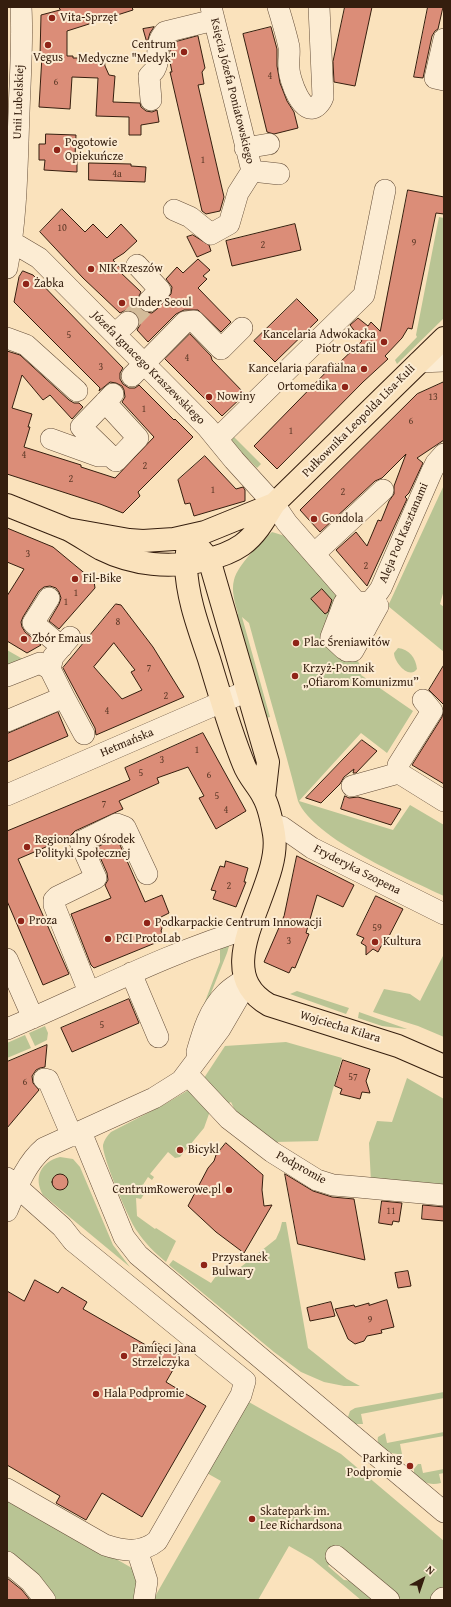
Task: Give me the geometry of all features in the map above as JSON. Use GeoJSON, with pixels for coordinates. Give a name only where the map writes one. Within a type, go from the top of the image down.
{"type":"FeatureCollection","features":[{"type":"Feature","properties":{"kind":"main road","name":"Pułkownika Leopolda Lisa-Kuli"},"geometry":{"type":"LineString","coordinates":[[197,562],[224,554],[242,545],[257,530],[274,504],[444,338]]}},
{"type":"Feature","properties":{"kind":"main road","name":"Pułkownika Leopolda Lisa-Kuli"},"geometry":{"type":"LineString","coordinates":[[67,528],[129,540],[158,540],[190,536],[215,529],[274,504]]}},
{"type":"Feature","properties":{"kind":"main road"},"geometry":{"type":"LineString","coordinates":[[7,505],[67,528],[102,549],[125,558],[159,565],[197,562]]}},
{"type":"Feature","properties":{"kind":"main road"},"geometry":{"type":"LineString","coordinates":[[190,536],[197,562],[247,691],[268,762],[264,797]]}},
{"type":"Feature","properties":{"kind":"main road"},"geometry":{"type":"LineString","coordinates":[[197,562],[190,598],[222,702],[245,768],[264,797],[275,839],[275,851],[271,870],[245,944],[242,962],[245,979]]}},
{"type":"Feature","properties":{"kind":"main road","name":"Wojciecha Kilara"},"geometry":{"type":"LineString","coordinates":[[245,979],[247,986],[254,994],[269,1005],[398,1046],[444,1066]]}},
{"type":"Feature","properties":{"kind":"street","name":"Unii Lubelskiej"},"geometry":{"type":"LineString","coordinates":[[7,268],[12,242],[18,134],[21,7]]}},
{"type":"Feature","properties":{"kind":"street"},"geometry":{"type":"LineString","coordinates":[[278,7],[289,48],[289,69],[292,83],[301,102],[308,108],[313,108],[318,105],[324,97],[318,7]]}},
{"type":"Feature","properties":{"kind":"street"},"geometry":{"type":"LineString","coordinates":[[151,100],[149,76],[156,68],[160,38],[165,32],[212,13]]}},
{"type":"Feature","properties":{"kind":"street","name":"Księcia Józefa Poniatowskiego"},"geometry":{"type":"LineString","coordinates":[[174,210],[190,217],[211,234],[229,224],[237,196],[252,171],[212,13]]}},
{"type":"Feature","properties":{"kind":"street"},"geometry":{"type":"LineString","coordinates":[[444,39],[435,78],[444,80]]}},
{"type":"Feature","properties":{"kind":"street"},"geometry":{"type":"LineString","coordinates":[[245,148],[269,144]]}},
{"type":"Feature","properties":{"kind":"street"},"geometry":{"type":"LineString","coordinates":[[252,171],[278,174]]}},
{"type":"Feature","properties":{"kind":"street"},"geometry":{"type":"LineString","coordinates":[[217,439],[364,295],[385,190]]}},
{"type":"Feature","properties":{"kind":"street","name":"Józefa Ignacego Kraszewskiego"},"geometry":{"type":"LineString","coordinates":[[12,242],[39,258],[122,328],[138,370],[207,427],[234,460],[274,504],[287,523],[364,611]]}},
{"type":"Feature","properties":{"kind":"street"},"geometry":{"type":"LineString","coordinates":[[137,265],[160,290],[149,301]]}},
{"type":"Feature","properties":{"kind":"street"},"geometry":{"type":"LineString","coordinates":[[138,370],[185,322],[194,321],[221,349],[242,328]]}},
{"type":"Feature","properties":{"kind":"street"},"geometry":{"type":"LineString","coordinates":[[7,338],[26,345],[77,391]]}},
{"type":"Feature","properties":{"kind":"street"},"geometry":{"type":"LineString","coordinates":[[419,362],[444,360]]}},
{"type":"Feature","properties":{"kind":"street"},"geometry":{"type":"LineString","coordinates":[[52,439],[98,456],[110,456],[116,462],[138,438],[109,398],[81,427],[110,456]]}},
{"type":"Feature","properties":{"kind":"street","name":"Aleja Pod Kasztanami"},"geometry":{"type":"LineString","coordinates":[[364,611],[347,601],[344,604],[331,637],[344,649],[352,651],[364,611],[381,588],[432,470],[444,454]]}},
{"type":"Feature","properties":{"kind":"street"},"geometry":{"type":"LineString","coordinates":[[314,554],[383,490]]}},
{"type":"Feature","properties":{"kind":"street"},"geometry":{"type":"LineString","coordinates":[[49,598],[33,623],[66,642],[53,657],[50,669]]}},
{"type":"Feature","properties":{"kind":"street"},"geometry":{"type":"LineString","coordinates":[[7,676],[40,663],[50,669],[84,734]]}},
{"type":"Feature","properties":{"kind":"street","name":"Hetmańska"},"geometry":{"type":"LineString","coordinates":[[7,794],[247,691]]}},
{"type":"Feature","properties":{"kind":"street"},"geometry":{"type":"LineString","coordinates":[[7,721],[64,697]]}},
{"type":"Feature","properties":{"kind":"street"},"geometry":{"type":"LineString","coordinates":[[399,773],[398,765],[432,711],[423,700]]}},
{"type":"Feature","properties":{"kind":"street"},"geometry":{"type":"LineString","coordinates":[[352,786],[399,773],[444,801]]}},
{"type":"Feature","properties":{"kind":"street"},"geometry":{"type":"LineString","coordinates":[[89,992],[54,905],[54,900],[57,897],[96,878],[80,842],[117,824],[121,825],[125,827],[147,874]]}},
{"type":"Feature","properties":{"kind":"street","name":"Fryderyka Szopena"},"geometry":{"type":"LineString","coordinates":[[272,824],[282,827],[323,854],[444,914]]}},
{"type":"Feature","properties":{"kind":"street"},"geometry":{"type":"LineString","coordinates":[[7,1029],[138,970],[217,938],[250,928]]}},
{"type":"Feature","properties":{"kind":"street"},"geometry":{"type":"LineString","coordinates":[[7,959],[33,1018]]}},
{"type":"Feature","properties":{"kind":"street"},"geometry":{"type":"LineString","coordinates":[[138,970],[158,1037]]}},
{"type":"Feature","properties":{"kind":"street"},"geometry":{"type":"LineString","coordinates":[[7,1211],[12,1182],[41,1151],[154,1098],[181,1081],[190,1071],[220,1029],[241,993],[245,979]]}},
{"type":"Feature","properties":{"kind":"street","name":"Podpromie"},"geometry":{"type":"LineString","coordinates":[[190,1071],[229,1119],[272,1152],[317,1180],[333,1185],[347,1187],[444,1195]]}},
{"type":"Feature","properties":{"kind":"street"},"geometry":{"type":"LineString","coordinates":[[44,1079],[48,1080],[76,1134],[124,1237],[134,1252],[444,1512]]}},
{"type":"Feature","properties":{"kind":"street"},"geometry":{"type":"LineString","coordinates":[[7,1489],[105,1545],[122,1550],[137,1550],[150,1547],[157,1541],[241,1395],[245,1381],[73,1241],[62,1227],[12,1182]]}},
{"type":"Feature","properties":{"kind":"street"},"geometry":{"type":"LineString","coordinates":[[137,1550],[147,1581],[144,1600]]}},
{"type":"Feature","properties":{"kind":"street"},"geometry":{"type":"LineString","coordinates":[[336,1556],[389,1600]]}},
{"type":"Feature","properties":{"kind":"street"},"geometry":{"type":"LineString","coordinates":[[7,1562],[31,1582],[45,1600]]}},
{"type":"Feature","properties":{"kind":"green space"},"geometry":{"type":"Polygon","coordinates":[[[439,217],[444,218],[444,318],[397,364],[395,360],[417,337],[416,335],[439,217]]]}},
{"type":"Feature","properties":{"kind":"green space"},"geometry":{"type":"Polygon","coordinates":[[[234,437],[261,464],[257,468],[230,441],[234,437]]]}},
{"type":"Feature","properties":{"kind":"green space"},"geometry":{"type":"Polygon","coordinates":[[[444,485],[444,590],[440,604],[444,607],[444,652],[388,606],[444,485]]]}},
{"type":"Feature","properties":{"kind":"green space"},"geometry":{"type":"Polygon","coordinates":[[[272,532],[285,536],[344,603],[353,653],[363,670],[361,675],[413,711],[387,753],[361,733],[299,801],[393,830],[410,805],[444,825],[444,896],[385,868],[341,843],[322,829],[307,815],[298,801],[249,623],[242,617],[270,717],[266,718],[237,614],[233,593],[234,580],[240,567],[250,554],[272,532]]]}},
{"type":"Feature","properties":{"kind":"green space"},"geometry":{"type":"Polygon","coordinates":[[[398,648],[409,652],[415,661],[417,669],[414,672],[406,671],[396,661],[394,653],[398,648]]]}},
{"type":"Feature","properties":{"kind":"green space"},"geometry":{"type":"Polygon","coordinates":[[[7,650],[28,662],[7,671],[7,650]]]}},
{"type":"Feature","properties":{"kind":"green space"},"geometry":{"type":"Polygon","coordinates":[[[220,942],[230,943],[205,1008],[203,1007],[220,962],[220,942]]]}},
{"type":"Feature","properties":{"kind":"green space"},"geometry":{"type":"Polygon","coordinates":[[[444,954],[444,1037],[418,1026],[373,1012],[384,989],[410,994],[420,1001],[444,954]]]}},
{"type":"Feature","properties":{"kind":"green space"},"geometry":{"type":"Polygon","coordinates":[[[297,991],[349,1008],[346,1014],[290,994],[297,991]]]}},
{"type":"Feature","properties":{"kind":"green space"},"geometry":{"type":"Polygon","coordinates":[[[359,1012],[407,1029],[382,1026],[358,1018],[359,1012]]]}},
{"type":"Feature","properties":{"kind":"green space"},"geometry":{"type":"Polygon","coordinates":[[[45,1026],[48,1033],[47,1040],[35,1046],[29,1033],[45,1026]]]}},
{"type":"Feature","properties":{"kind":"green space"},"geometry":{"type":"Polygon","coordinates":[[[25,1035],[31,1048],[7,1058],[7,1043],[25,1035]]]}},
{"type":"Feature","properties":{"kind":"green space"},"geometry":{"type":"Polygon","coordinates":[[[286,1042],[342,1058],[318,1141],[275,1142],[237,1115],[231,1102],[227,1104],[204,1078],[225,1046],[286,1042]]]}},
{"type":"Feature","properties":{"kind":"green space"},"geometry":{"type":"Polygon","coordinates":[[[407,1078],[444,1099],[444,1189],[371,1182],[369,1143],[377,1121],[392,1122],[407,1078]]]}},
{"type":"Feature","properties":{"kind":"green space"},"geometry":{"type":"Polygon","coordinates":[[[192,1088],[210,1111],[204,1128],[180,1157],[175,1158],[168,1152],[150,1174],[154,1177],[152,1180],[148,1177],[139,1191],[144,1194],[141,1199],[136,1198],[137,1216],[155,1229],[156,1228],[176,1241],[166,1262],[147,1244],[133,1225],[111,1175],[103,1145],[104,1141],[111,1132],[192,1088]]]}},
{"type":"Feature","properties":{"kind":"green space"},"geometry":{"type":"Polygon","coordinates":[[[60,1157],[73,1159],[80,1167],[113,1245],[130,1267],[43,1195],[39,1182],[41,1171],[44,1166],[53,1159],[60,1157]]]}},
{"type":"Feature","properties":{"kind":"green space"},"geometry":{"type":"Polygon","coordinates":[[[282,1222],[286,1222],[308,1348],[347,1379],[360,1386],[344,1386],[324,1382],[301,1372],[274,1352],[169,1265],[173,1260],[211,1283],[221,1269],[226,1272],[237,1270],[276,1239],[282,1222]]]}},
{"type":"Feature","properties":{"kind":"green space"},"geometry":{"type":"Polygon","coordinates":[[[444,1392],[444,1398],[361,1414],[363,1424],[354,1424],[348,1417],[350,1411],[355,1408],[444,1392]]]}},
{"type":"Feature","properties":{"kind":"green space"},"geometry":{"type":"Polygon","coordinates":[[[247,1401],[341,1454],[444,1541],[444,1599],[395,1600],[338,1553],[328,1566],[344,1580],[362,1582],[383,1600],[361,1600],[312,1559],[289,1546],[258,1600],[153,1600],[221,1481],[205,1472],[247,1401]]]}},
{"type":"Feature","properties":{"kind":"green space"},"geometry":{"type":"Polygon","coordinates":[[[444,1432],[444,1436],[400,1444],[402,1454],[385,1450],[379,1445],[378,1441],[378,1437],[385,1433],[387,1443],[444,1432]]]}},
{"type":"Feature","properties":{"kind":"green space"},"geometry":{"type":"Polygon","coordinates":[[[418,1464],[421,1464],[423,1473],[444,1469],[444,1473],[439,1474],[441,1483],[426,1483],[420,1480],[414,1475],[414,1469],[418,1464]]]}},
{"type":"Feature","properties":{"kind":"green space"},"geometry":{"type":"Polygon","coordinates":[[[7,1496],[137,1571],[141,1600],[52,1600],[7,1553],[7,1496]]]}},
{"type":"Feature","properties":{"kind":"building"},"geometry":{"type":"Polygon","coordinates":[[[59,7],[132,7],[133,10],[67,31],[67,56],[73,56],[73,58],[99,58],[100,55],[101,58],[104,58],[105,66],[109,75],[115,76],[113,102],[140,103],[141,107],[146,111],[152,112],[157,110],[159,122],[141,125],[141,135],[129,135],[129,117],[96,116],[98,78],[72,77],[70,109],[39,107],[42,56],[40,56],[41,15],[60,10],[59,7]]]}},
{"type":"Feature","properties":{"kind":"building"},"geometry":{"type":"Polygon","coordinates":[[[345,7],[372,7],[355,86],[334,82],[333,62],[345,7]]]}},
{"type":"Feature","properties":{"kind":"building"},"geometry":{"type":"Polygon","coordinates":[[[428,7],[443,7],[438,29],[432,36],[423,78],[414,77],[428,7]]]}},
{"type":"Feature","properties":{"kind":"building"},"geometry":{"type":"Polygon","coordinates":[[[154,27],[150,33],[147,43],[143,29],[154,27]]]}},
{"type":"Feature","properties":{"kind":"building"},"geometry":{"type":"Polygon","coordinates":[[[271,27],[277,49],[277,66],[280,83],[287,101],[294,112],[298,128],[274,134],[267,132],[243,34],[271,27]]]}},
{"type":"Feature","properties":{"kind":"building"},"geometry":{"type":"Polygon","coordinates":[[[198,36],[205,68],[202,72],[204,84],[198,85],[224,197],[220,211],[206,214],[202,211],[170,72],[172,72],[170,49],[172,43],[198,36]]]}},
{"type":"Feature","properties":{"kind":"building","name":"Pogotowie Opiekuńcze"},"geometry":{"type":"Polygon","coordinates":[[[46,134],[76,135],[75,156],[77,156],[77,172],[44,170],[45,160],[39,160],[39,144],[45,144],[46,134]]]}},
{"type":"Feature","properties":{"kind":"building"},"geometry":{"type":"Polygon","coordinates":[[[89,163],[131,164],[131,166],[146,167],[145,182],[89,180],[89,163]]]}},
{"type":"Feature","properties":{"kind":"building"},"geometry":{"type":"Polygon","coordinates":[[[408,190],[444,197],[444,214],[436,213],[412,329],[408,328],[402,338],[385,356],[388,359],[363,382],[277,469],[254,446],[335,363],[337,365],[362,341],[350,325],[358,318],[368,326],[371,322],[380,331],[408,190]]]}},
{"type":"Feature","properties":{"kind":"building"},"geometry":{"type":"Polygon","coordinates":[[[62,209],[85,232],[93,224],[107,238],[121,224],[137,241],[124,253],[113,260],[122,270],[120,272],[141,292],[137,304],[141,310],[152,313],[157,309],[171,294],[172,287],[166,279],[177,267],[183,273],[198,259],[210,270],[203,276],[207,279],[198,288],[231,322],[221,332],[198,310],[184,310],[176,314],[148,342],[137,330],[140,325],[140,320],[137,314],[126,310],[120,313],[83,278],[40,232],[62,209]]]}},
{"type":"Feature","properties":{"kind":"building"},"geometry":{"type":"Polygon","coordinates":[[[295,224],[301,250],[232,266],[226,241],[295,224]]]}},
{"type":"Feature","properties":{"kind":"building"},"geometry":{"type":"Polygon","coordinates":[[[193,235],[209,245],[211,251],[197,257],[187,237],[193,235]]]}},
{"type":"Feature","properties":{"kind":"building"},"geometry":{"type":"Polygon","coordinates":[[[23,271],[33,275],[123,368],[120,373],[120,379],[123,384],[129,388],[135,388],[139,385],[193,437],[138,492],[140,496],[123,513],[100,504],[7,474],[7,351],[20,355],[69,400],[74,403],[79,403],[83,407],[72,419],[50,395],[43,400],[22,375],[12,408],[32,414],[24,447],[81,465],[81,467],[115,478],[154,437],[122,402],[125,397],[122,386],[110,382],[99,391],[100,388],[14,302],[19,277],[23,271]]]}},
{"type":"Feature","properties":{"kind":"building"},"geometry":{"type":"Polygon","coordinates":[[[297,299],[318,320],[275,362],[254,341],[297,299]]]}},
{"type":"Feature","properties":{"kind":"building"},"geometry":{"type":"Polygon","coordinates":[[[190,334],[211,356],[212,360],[245,394],[222,416],[165,359],[190,334]]]}},
{"type":"Feature","properties":{"kind":"building"},"geometry":{"type":"Polygon","coordinates":[[[444,382],[444,440],[417,458],[423,463],[409,493],[405,497],[407,499],[367,586],[336,550],[356,532],[367,546],[378,520],[381,521],[389,501],[394,494],[394,486],[406,454],[382,478],[375,481],[320,532],[300,510],[417,394],[444,382]]]}},
{"type":"Feature","properties":{"kind":"building"},"geometry":{"type":"Polygon","coordinates":[[[205,456],[236,489],[243,487],[245,490],[245,501],[194,516],[190,503],[185,504],[178,480],[205,456]]]}},
{"type":"Feature","properties":{"kind":"building"},"geometry":{"type":"Polygon","coordinates":[[[7,528],[53,547],[94,581],[95,588],[59,629],[49,621],[59,604],[61,598],[59,592],[56,588],[50,586],[44,587],[39,591],[21,622],[25,632],[41,645],[27,653],[7,641],[7,596],[24,569],[7,562],[7,528]]]}},
{"type":"Feature","properties":{"kind":"building"},"geometry":{"type":"Polygon","coordinates":[[[322,589],[332,600],[328,612],[325,614],[311,599],[322,589]]]}},
{"type":"Feature","properties":{"kind":"building"},"geometry":{"type":"Polygon","coordinates":[[[116,604],[121,605],[153,647],[184,697],[96,735],[95,728],[63,668],[116,604]],[[114,643],[94,667],[122,699],[142,690],[131,672],[135,670],[114,643]]]}},
{"type":"Feature","properties":{"kind":"building"},"geometry":{"type":"Polygon","coordinates":[[[444,665],[444,705],[429,690],[444,665]]]}},
{"type":"Feature","properties":{"kind":"building"},"geometry":{"type":"Polygon","coordinates":[[[444,705],[444,784],[412,765],[442,717],[444,705]]]}},
{"type":"Feature","properties":{"kind":"building"},"geometry":{"type":"Polygon","coordinates":[[[58,712],[68,736],[7,762],[7,734],[58,712]]]}},
{"type":"Feature","properties":{"kind":"building"},"geometry":{"type":"Polygon","coordinates":[[[203,733],[246,811],[216,829],[199,798],[204,796],[188,767],[157,778],[159,783],[119,801],[123,809],[75,831],[69,837],[18,859],[69,974],[43,985],[7,901],[7,831],[130,780],[125,768],[203,733]]]}},
{"type":"Feature","properties":{"kind":"building"},"geometry":{"type":"Polygon","coordinates":[[[362,740],[377,751],[356,773],[353,773],[354,769],[344,777],[340,784],[321,803],[306,798],[362,740]]]}},
{"type":"Feature","properties":{"kind":"building"},"geometry":{"type":"Polygon","coordinates":[[[345,796],[349,798],[358,797],[401,809],[391,825],[341,809],[345,796]]]}},
{"type":"Feature","properties":{"kind":"building"},"geometry":{"type":"Polygon","coordinates":[[[117,838],[145,902],[162,895],[169,913],[161,917],[161,931],[165,939],[94,968],[91,965],[71,914],[111,898],[105,885],[108,880],[107,873],[96,848],[117,838]]]}},
{"type":"Feature","properties":{"kind":"building"},"geometry":{"type":"Polygon","coordinates":[[[297,856],[354,885],[343,907],[317,895],[306,933],[309,934],[295,968],[292,967],[289,973],[264,962],[284,916],[297,856]]]}},
{"type":"Feature","properties":{"kind":"building"},"geometry":{"type":"Polygon","coordinates":[[[226,861],[248,868],[244,882],[246,882],[236,907],[213,899],[216,891],[211,890],[220,866],[224,867],[226,861]]]}},
{"type":"Feature","properties":{"kind":"building"},"geometry":{"type":"Polygon","coordinates":[[[376,896],[403,909],[387,940],[385,939],[378,952],[373,949],[366,955],[366,946],[361,943],[364,938],[357,935],[376,896]]]}},
{"type":"Feature","properties":{"kind":"building"},"geometry":{"type":"Polygon","coordinates":[[[129,999],[139,1023],[72,1052],[61,1028],[129,999]]]}},
{"type":"Feature","properties":{"kind":"building"},"geometry":{"type":"Polygon","coordinates":[[[47,1045],[45,1067],[36,1070],[32,1076],[33,1083],[39,1090],[7,1128],[7,1062],[47,1045]]]}},
{"type":"Feature","properties":{"kind":"building"},"geometry":{"type":"Polygon","coordinates":[[[343,1060],[370,1069],[366,1081],[370,1093],[362,1092],[360,1099],[340,1094],[342,1089],[335,1086],[343,1060]]]}},
{"type":"Feature","properties":{"kind":"building","name":"CentrumRowerowe.pl"},"geometry":{"type":"Polygon","coordinates":[[[226,1143],[263,1175],[262,1190],[264,1206],[272,1205],[244,1253],[216,1232],[188,1206],[208,1168],[226,1143]]]}},
{"type":"Feature","properties":{"kind":"building"},"geometry":{"type":"Polygon","coordinates":[[[60,1174],[66,1176],[68,1182],[66,1188],[60,1190],[54,1188],[52,1182],[54,1176],[60,1174]]]}},
{"type":"Feature","properties":{"kind":"building"},"geometry":{"type":"Polygon","coordinates":[[[285,1174],[313,1191],[332,1197],[354,1199],[365,1260],[298,1244],[285,1174]]]}},
{"type":"Feature","properties":{"kind":"building"},"geometry":{"type":"Polygon","coordinates":[[[382,1201],[402,1203],[399,1222],[393,1221],[392,1225],[379,1223],[382,1201]]]}},
{"type":"Feature","properties":{"kind":"building"},"geometry":{"type":"Polygon","coordinates":[[[423,1205],[444,1207],[444,1221],[422,1219],[423,1205]]]}},
{"type":"Feature","properties":{"kind":"building"},"geometry":{"type":"Polygon","coordinates":[[[408,1271],[411,1286],[398,1288],[395,1273],[408,1271]]]}},
{"type":"Feature","properties":{"kind":"building","name":"Hala Podpromie"},"geometry":{"type":"Polygon","coordinates":[[[35,1280],[58,1293],[62,1287],[87,1302],[83,1309],[151,1348],[154,1341],[181,1356],[166,1382],[206,1406],[142,1517],[102,1493],[86,1520],[56,1503],[60,1496],[7,1465],[7,1291],[24,1301],[35,1280]]]}},
{"type":"Feature","properties":{"kind":"building"},"geometry":{"type":"Polygon","coordinates":[[[387,1300],[394,1327],[381,1330],[382,1333],[367,1336],[364,1341],[355,1344],[348,1339],[335,1309],[354,1305],[355,1307],[369,1303],[369,1305],[387,1300]]]}},
{"type":"Feature","properties":{"kind":"building"},"geometry":{"type":"Polygon","coordinates":[[[331,1302],[335,1316],[310,1321],[307,1308],[331,1302]]]}},
{"type":"Feature","properties":{"kind":"building"},"geometry":{"type":"Polygon","coordinates":[[[7,1578],[22,1590],[30,1600],[7,1600],[7,1578]]]}},
{"type":"Feature","properties":{"kind":"tunnel"},"geometry":{"type":"LineString","coordinates":[[128,322],[149,301]]}},
{"type":"Feature","properties":{"kind":"place","name":"Vita-Sprzęt"},"geometry":{"type":"Point","coordinates":[52,18]}},
{"type":"Feature","properties":{"kind":"place","name":"Vegus"},"geometry":{"type":"Point","coordinates":[48,45]}},
{"type":"Feature","properties":{"kind":"place","name":"Centrum Medyczne \"Medyk\""},"geometry":{"type":"Point","coordinates":[184,52]}},
{"type":"Feature","properties":{"kind":"place","name":"Pogotowie Opiekuńcze"},"geometry":{"type":"Point","coordinates":[57,150]}},
{"type":"Feature","properties":{"kind":"place","name":"NIK Rzeszów"},"geometry":{"type":"Point","coordinates":[91,269]}},
{"type":"Feature","properties":{"kind":"place","name":"Żabka"},"geometry":{"type":"Point","coordinates":[26,284]}},
{"type":"Feature","properties":{"kind":"place","name":"Under Seoul"},"geometry":{"type":"Point","coordinates":[122,303]}},
{"type":"Feature","properties":{"kind":"place","name":"Kancelaria Adwokacka Piotr Ostafil"},"geometry":{"type":"Point","coordinates":[384,342]}},
{"type":"Feature","properties":{"kind":"place","name":"Kancelaria parafialna"},"geometry":{"type":"Point","coordinates":[364,369]}},
{"type":"Feature","properties":{"kind":"place","name":"Ortomedika"},"geometry":{"type":"Point","coordinates":[345,387]}},
{"type":"Feature","properties":{"kind":"place","name":"Nowiny"},"geometry":{"type":"Point","coordinates":[209,397]}},
{"type":"Feature","properties":{"kind":"place","name":"Gondola"},"geometry":{"type":"Point","coordinates":[314,519]}},
{"type":"Feature","properties":{"kind":"place","name":"Fil-Bike"},"geometry":{"type":"Point","coordinates":[75,579]}},
{"type":"Feature","properties":{"kind":"place","name":"Zbór Emaus"},"geometry":{"type":"Point","coordinates":[24,639]}},
{"type":"Feature","properties":{"kind":"place","name":"Plac Śreniawitów"},"geometry":{"type":"Point","coordinates":[296,643]}},
{"type":"Feature","properties":{"kind":"place","name":"Krzyż-Pomnik „Ofiarom Komunizmu”"},"geometry":{"type":"Point","coordinates":[295,676]}},
{"type":"Feature","properties":{"kind":"place","name":"Regionalny Ośrodek Polityki Społecznej"},"geometry":{"type":"Point","coordinates":[27,847]}},
{"type":"Feature","properties":{"kind":"place","name":"Proza"},"geometry":{"type":"Point","coordinates":[21,921]}},
{"type":"Feature","properties":{"kind":"place","name":"Podkarpackie Centrum Innowacji"},"geometry":{"type":"Point","coordinates":[147,923]}},
{"type":"Feature","properties":{"kind":"place","name":"PCI ProtoLab"},"geometry":{"type":"Point","coordinates":[108,939]}},
{"type":"Feature","properties":{"kind":"place","name":"Kultura"},"geometry":{"type":"Point","coordinates":[375,942]}},
{"type":"Feature","properties":{"kind":"place","name":"Bicykl"},"geometry":{"type":"Point","coordinates":[180,1150]}},
{"type":"Feature","properties":{"kind":"place","name":"CentrumRowerowe.pl"},"geometry":{"type":"Point","coordinates":[229,1190]}},
{"type":"Feature","properties":{"kind":"place","name":"Przystanek Bulwary"},"geometry":{"type":"Point","coordinates":[204,1265]}},
{"type":"Feature","properties":{"kind":"place","name":"Pamięci Jana Strzelczyka"},"geometry":{"type":"Point","coordinates":[124,1356]}},
{"type":"Feature","properties":{"kind":"place","name":"Hala Podpromie"},"geometry":{"type":"Point","coordinates":[96,1394]}},
{"type":"Feature","properties":{"kind":"place","name":"Parking Podpromie"},"geometry":{"type":"Point","coordinates":[410,1466]}},
{"type":"Feature","properties":{"kind":"place","name":"Skatepark im. Lee Richardsona"},"geometry":{"type":"Point","coordinates":[252,1519]}}]}
